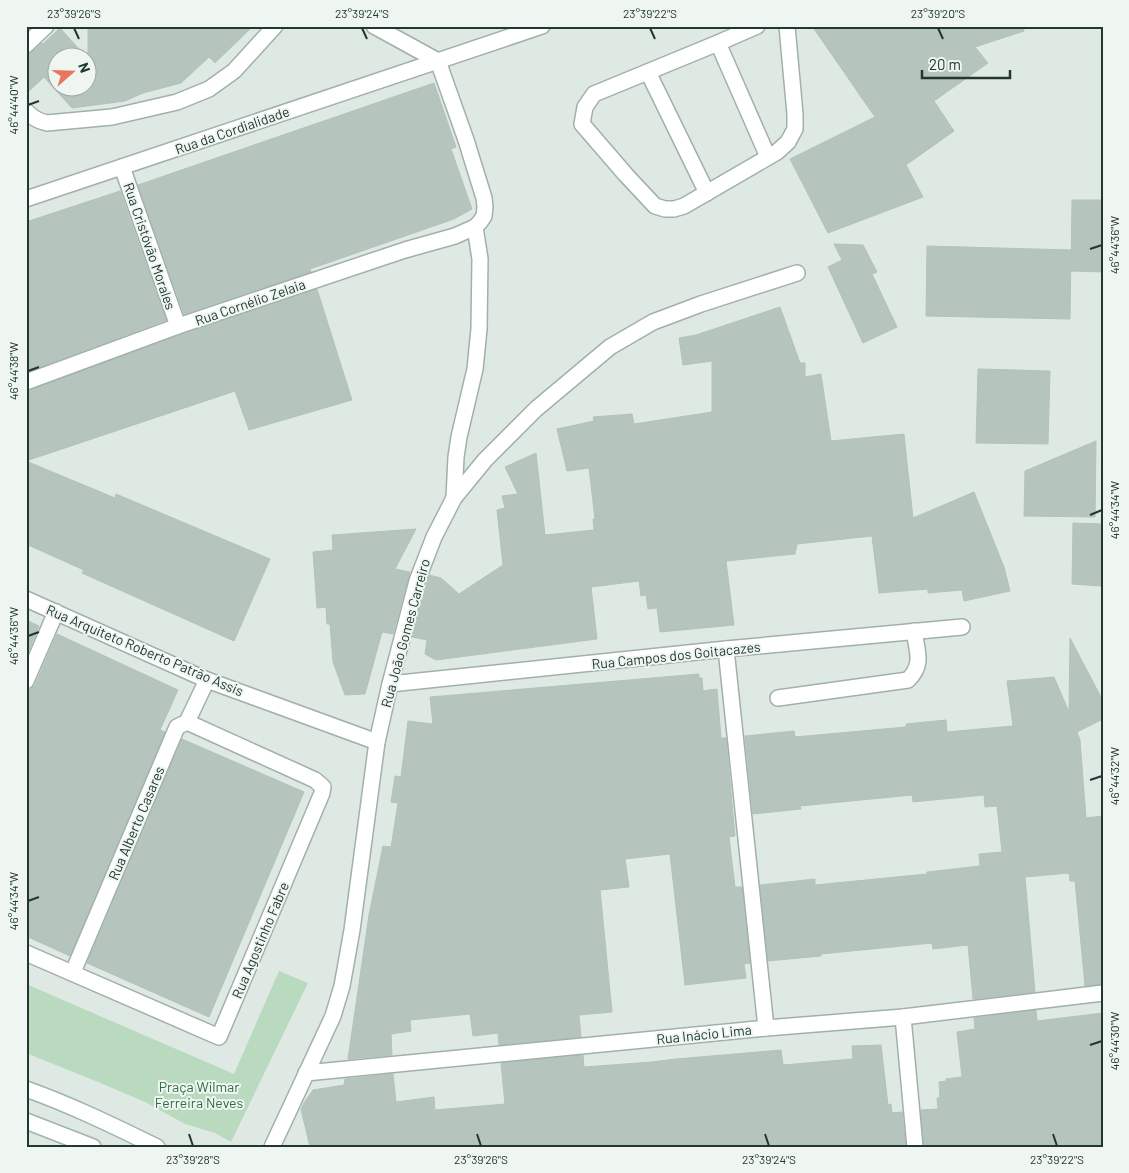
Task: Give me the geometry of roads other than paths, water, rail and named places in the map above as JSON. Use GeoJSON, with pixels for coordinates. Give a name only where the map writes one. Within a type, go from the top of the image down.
{"type":"FeatureCollection","features":[{"type":"Feature","properties":{"kind":"street"},"geometry":{"type":"LineString","coordinates":[[26,45],[46,26]]}},
{"type":"Feature","properties":{"kind":"street"},"geometry":{"type":"LineString","coordinates":[[26,111],[39,121],[47,123],[112,117],[177,102],[209,89],[234,71],[275,26]]}},
{"type":"Feature","properties":{"kind":"street"},"geometry":{"type":"LineString","coordinates":[[374,26],[438,61],[484,198],[484,216],[475,228],[480,259],[479,329],[475,369],[456,457],[454,498]]}},
{"type":"Feature","properties":{"kind":"street","name":"Rua da Cordialidade"},"geometry":{"type":"LineString","coordinates":[[26,199],[542,26]]}},
{"type":"Feature","properties":{"kind":"street"},"geometry":{"type":"LineString","coordinates":[[757,26],[718,44],[594,94],[585,107],[582,124],[655,206],[665,209],[684,206],[768,158],[788,142],[795,129],[788,26]]}},
{"type":"Feature","properties":{"kind":"street"},"geometry":{"type":"LineString","coordinates":[[718,44],[768,158]]}},
{"type":"Feature","properties":{"kind":"street"},"geometry":{"type":"LineString","coordinates":[[648,72],[707,193]]}},
{"type":"Feature","properties":{"kind":"street","name":"Rua Cristóvão Morales"},"geometry":{"type":"LineString","coordinates":[[122,167],[178,326]]}},
{"type":"Feature","properties":{"kind":"street","name":"Rua Cornélio Zelaia"},"geometry":{"type":"LineString","coordinates":[[26,382],[178,326],[475,228]]}},
{"type":"Feature","properties":{"kind":"street","name":"Rua João Gomes Carreiro"},"geometry":{"type":"LineString","coordinates":[[272,1147],[332,1016],[342,986],[352,930],[377,742],[390,684],[417,581],[434,537],[454,498],[485,460],[536,409],[610,347],[653,322],[701,304],[797,273]]}},
{"type":"Feature","properties":{"kind":"street","name":"Rua Arquiteto Roberto Patrão Assis"},"geometry":{"type":"LineString","coordinates":[[26,599],[207,680],[377,742]]}},
{"type":"Feature","properties":{"kind":"street"},"geometry":{"type":"LineString","coordinates":[[26,681],[56,612]]}},
{"type":"Feature","properties":{"kind":"street","name":"Rua Campos dos Goitacazes"},"geometry":{"type":"LineString","coordinates":[[390,684],[726,649],[962,627]]}},
{"type":"Feature","properties":{"kind":"street"},"geometry":{"type":"LineString","coordinates":[[778,698],[908,680],[915,673],[919,662],[914,632]]}},
{"type":"Feature","properties":{"kind":"street"},"geometry":{"type":"LineString","coordinates":[[726,649],[766,1028]]}},
{"type":"Feature","properties":{"kind":"street","name":"Rua Alberto Casares"},"geometry":{"type":"LineString","coordinates":[[73,972],[177,727],[187,722],[207,680]]}},
{"type":"Feature","properties":{"kind":"street","name":"Rua Agostinho Fabre"},"geometry":{"type":"LineString","coordinates":[[26,953],[220,1037],[322,793],[322,787],[315,780],[187,722]]}},
{"type":"Feature","properties":{"kind":"street","name":"Rua Inácio Lima"},"geometry":{"type":"LineString","coordinates":[[306,1073],[766,1028],[904,1018],[1103,993]]}},
{"type":"Feature","properties":{"kind":"street"},"geometry":{"type":"LineString","coordinates":[[904,1018],[915,1147]]}},
{"type":"Feature","properties":{"kind":"street"},"geometry":{"type":"LineString","coordinates":[[26,1089],[47,1096],[157,1147]]}},
{"type":"Feature","properties":{"kind":"street"},"geometry":{"type":"LineString","coordinates":[[26,1120],[93,1147]]}},
{"type":"Feature","properties":{"kind":"park label","name":"Praça Wilmar Ferreira Neves"},"geometry":{"type":"Point","coordinates":[199,1094]}}]}
